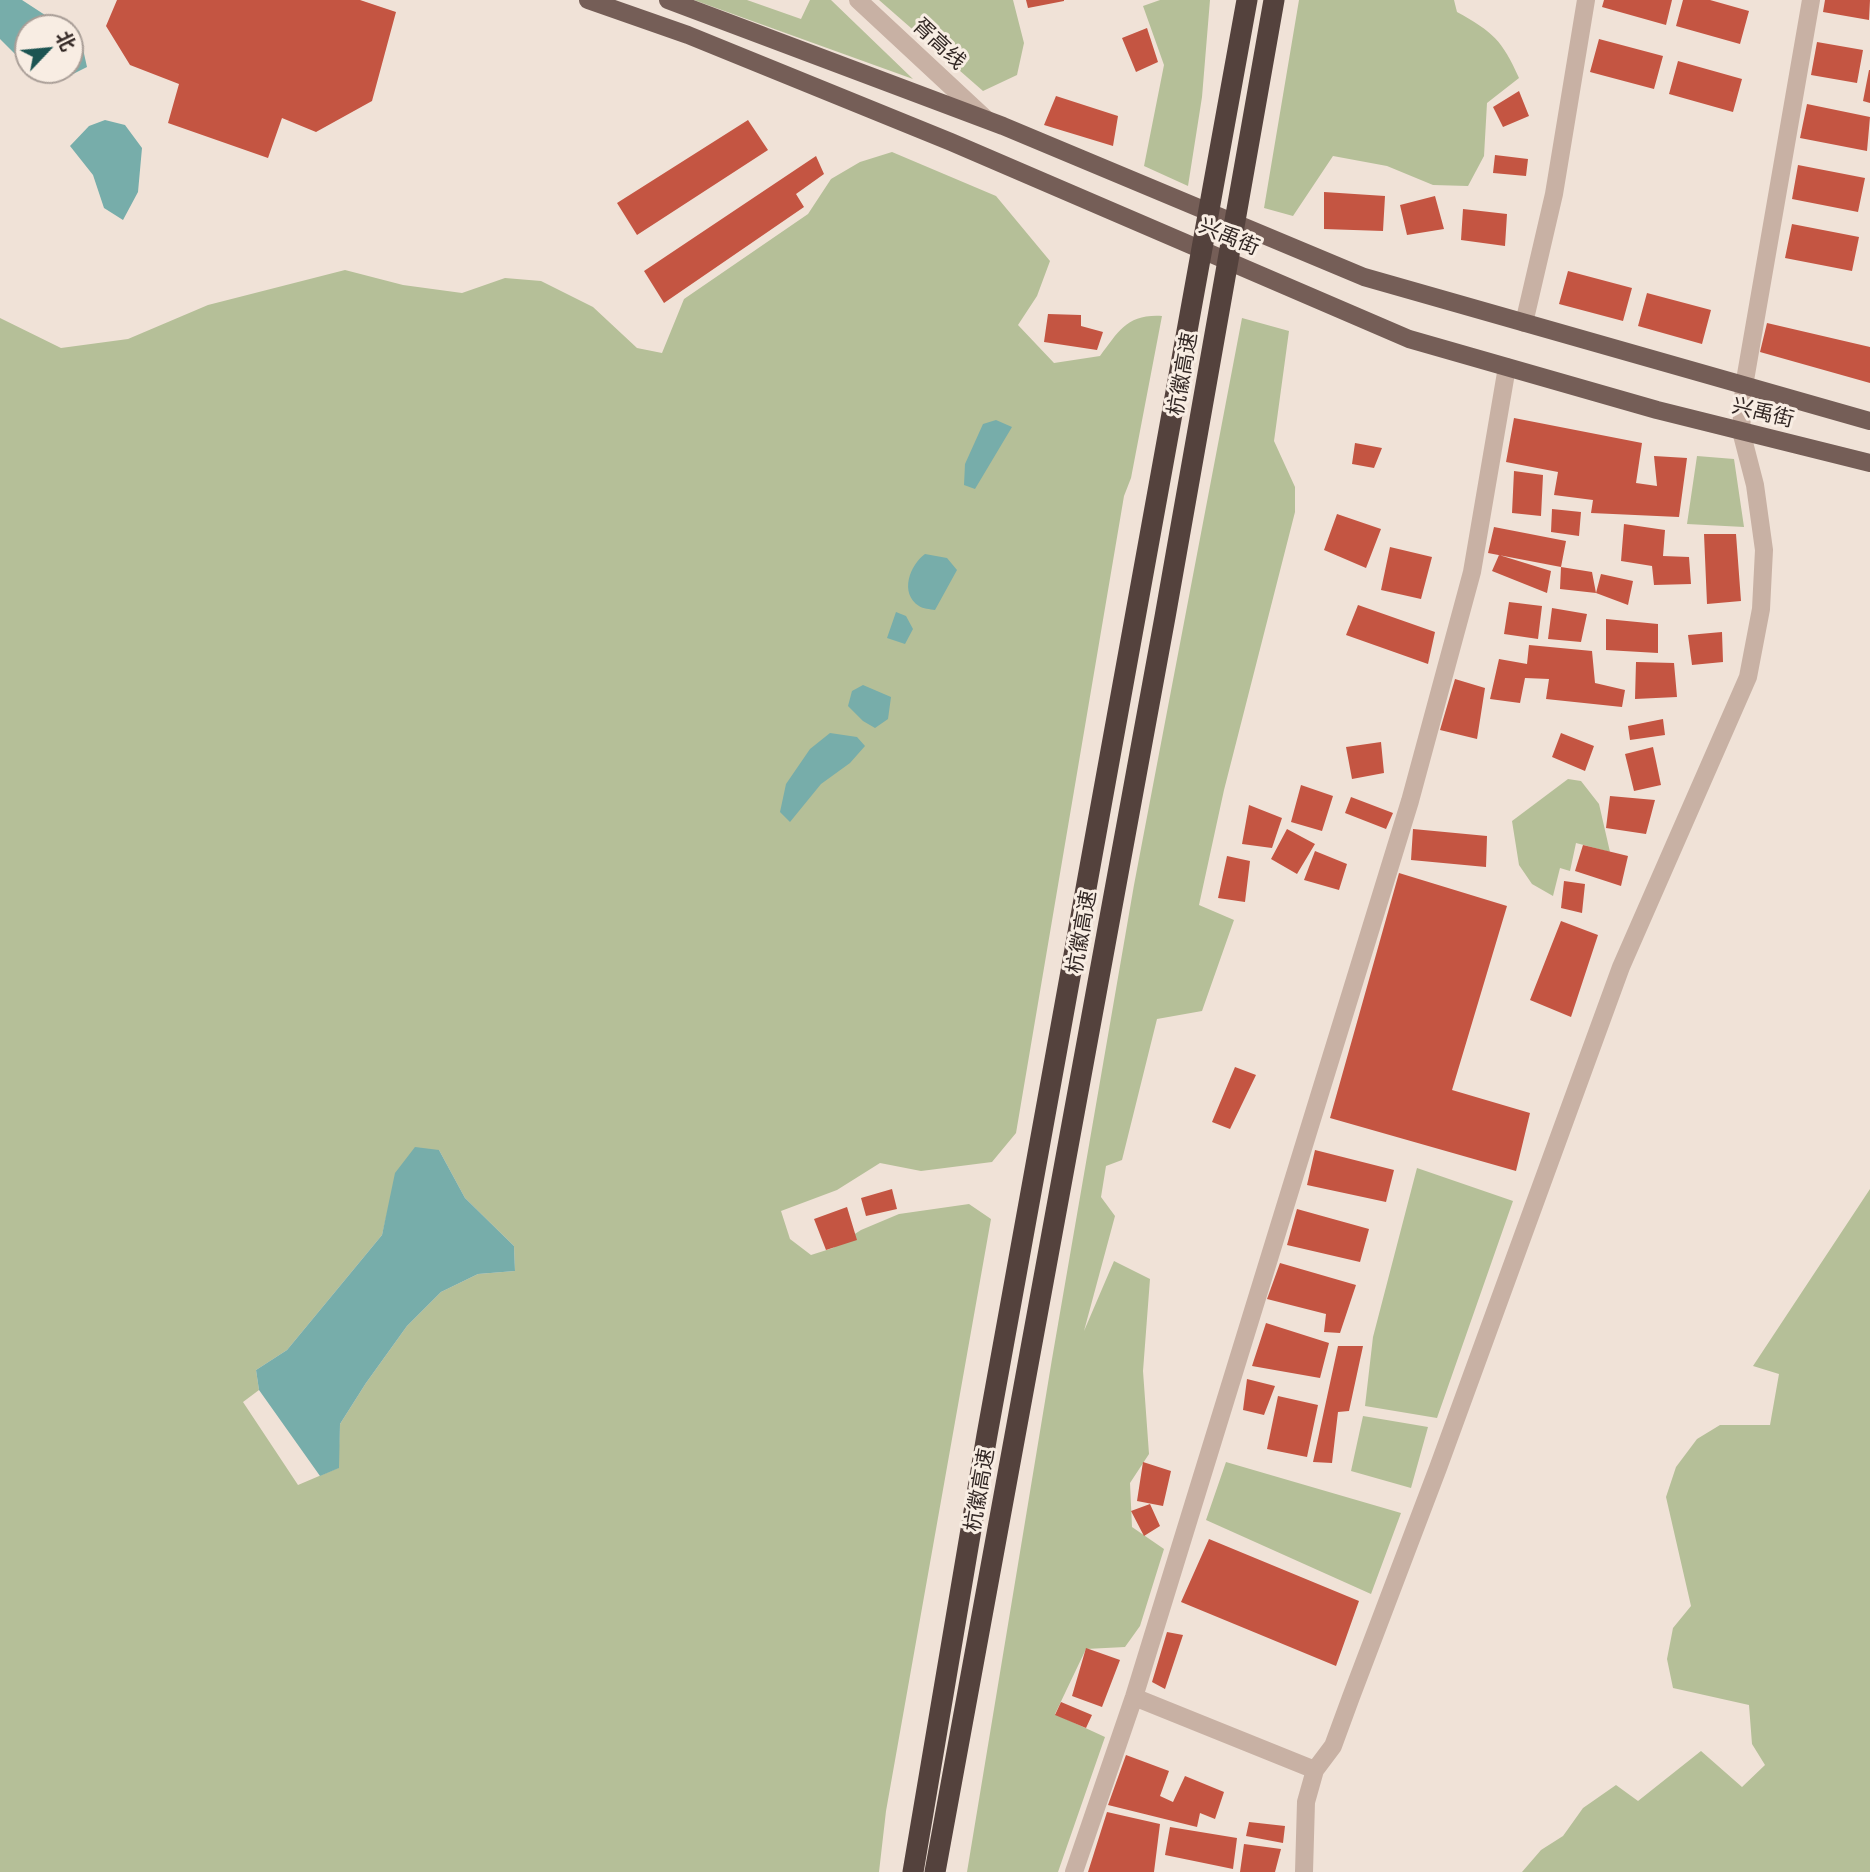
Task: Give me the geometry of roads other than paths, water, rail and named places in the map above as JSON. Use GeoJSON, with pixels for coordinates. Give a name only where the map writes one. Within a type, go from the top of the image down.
{"type":"FeatureCollection","features":[{"type":"Feature","properties":{"kind":"highway","name":"杭徽高速"},"geometry":{"type":"LineString","coordinates":[[913,1872],[987,1435],[1247,0]]}},
{"type":"Feature","properties":{"kind":"highway","name":"杭徽高速"},"geometry":{"type":"LineString","coordinates":[[935,1872],[1158,658],[1274,0]]}},
{"type":"Feature","properties":{"kind":"main road","name":"兴禹街"},"geometry":{"type":"LineString","coordinates":[[588,0],[688,35],[951,142],[1409,339],[1657,410],[1870,463]]}},
{"type":"Feature","properties":{"kind":"main road","name":"兴禹街"},"geometry":{"type":"LineString","coordinates":[[668,0],[988,120],[1364,277],[1870,421]]}},
{"type":"Feature","properties":{"kind":"street","name":"胥高线"},"geometry":{"type":"LineString","coordinates":[[858,0],[988,120]]}},
{"type":"Feature","properties":{"kind":"street"},"geometry":{"type":"LineString","coordinates":[[1524,323],[1554,194],[1587,0]]}},
{"type":"Feature","properties":{"kind":"street"},"geometry":{"type":"LineString","coordinates":[[1304,1872],[1306,1802],[1315,1770],[1333,1746],[1621,967],[1748,677],[1761,609],[1764,550],[1755,485],[1741,431],[1744,386],[1811,0]]}},
{"type":"Feature","properties":{"kind":"street"},"geometry":{"type":"LineString","coordinates":[[1074,1872],[1134,1697],[1410,801],[1472,572],[1507,367]]}},
{"type":"Feature","properties":{"kind":"street"},"geometry":{"type":"LineString","coordinates":[[1134,1697],[1315,1770]]}},
{"type":"Feature","properties":{"kind":"water"},"geometry":{"type":"Polygon","coordinates":[[[0,0],[22,0],[43,14],[14,14],[14,53],[0,39],[0,0]]]}},
{"type":"Feature","properties":{"kind":"water"},"geometry":{"type":"Polygon","coordinates":[[[105,120],[125,125],[142,148],[138,192],[123,220],[104,208],[93,175],[70,146],[89,126],[105,120]]]}},
{"type":"Feature","properties":{"kind":"water"},"geometry":{"type":"Polygon","coordinates":[[[996,420],[1012,427],[975,489],[964,485],[965,464],[983,424],[996,420]]]}},
{"type":"Feature","properties":{"kind":"water"},"geometry":{"type":"Polygon","coordinates":[[[925,554],[947,558],[957,570],[935,610],[919,606],[909,594],[911,572],[925,554]]]}},
{"type":"Feature","properties":{"kind":"water"},"geometry":{"type":"Polygon","coordinates":[[[896,612],[906,616],[913,629],[905,644],[887,638],[896,612]]]}},
{"type":"Feature","properties":{"kind":"water"},"geometry":{"type":"Polygon","coordinates":[[[863,685],[891,697],[888,719],[875,728],[863,721],[848,706],[852,691],[863,685]]]}},
{"type":"Feature","properties":{"kind":"water"},"geometry":{"type":"Polygon","coordinates":[[[830,733],[857,737],[865,746],[850,763],[821,784],[790,822],[780,812],[786,784],[810,749],[830,733]]]}},
{"type":"Feature","properties":{"kind":"water"},"geometry":{"type":"Polygon","coordinates":[[[415,1147],[439,1150],[465,1198],[514,1246],[515,1271],[478,1274],[441,1292],[407,1326],[340,1424],[339,1468],[320,1476],[259,1390],[256,1370],[287,1350],[382,1235],[395,1173],[415,1147]]]}}]}
